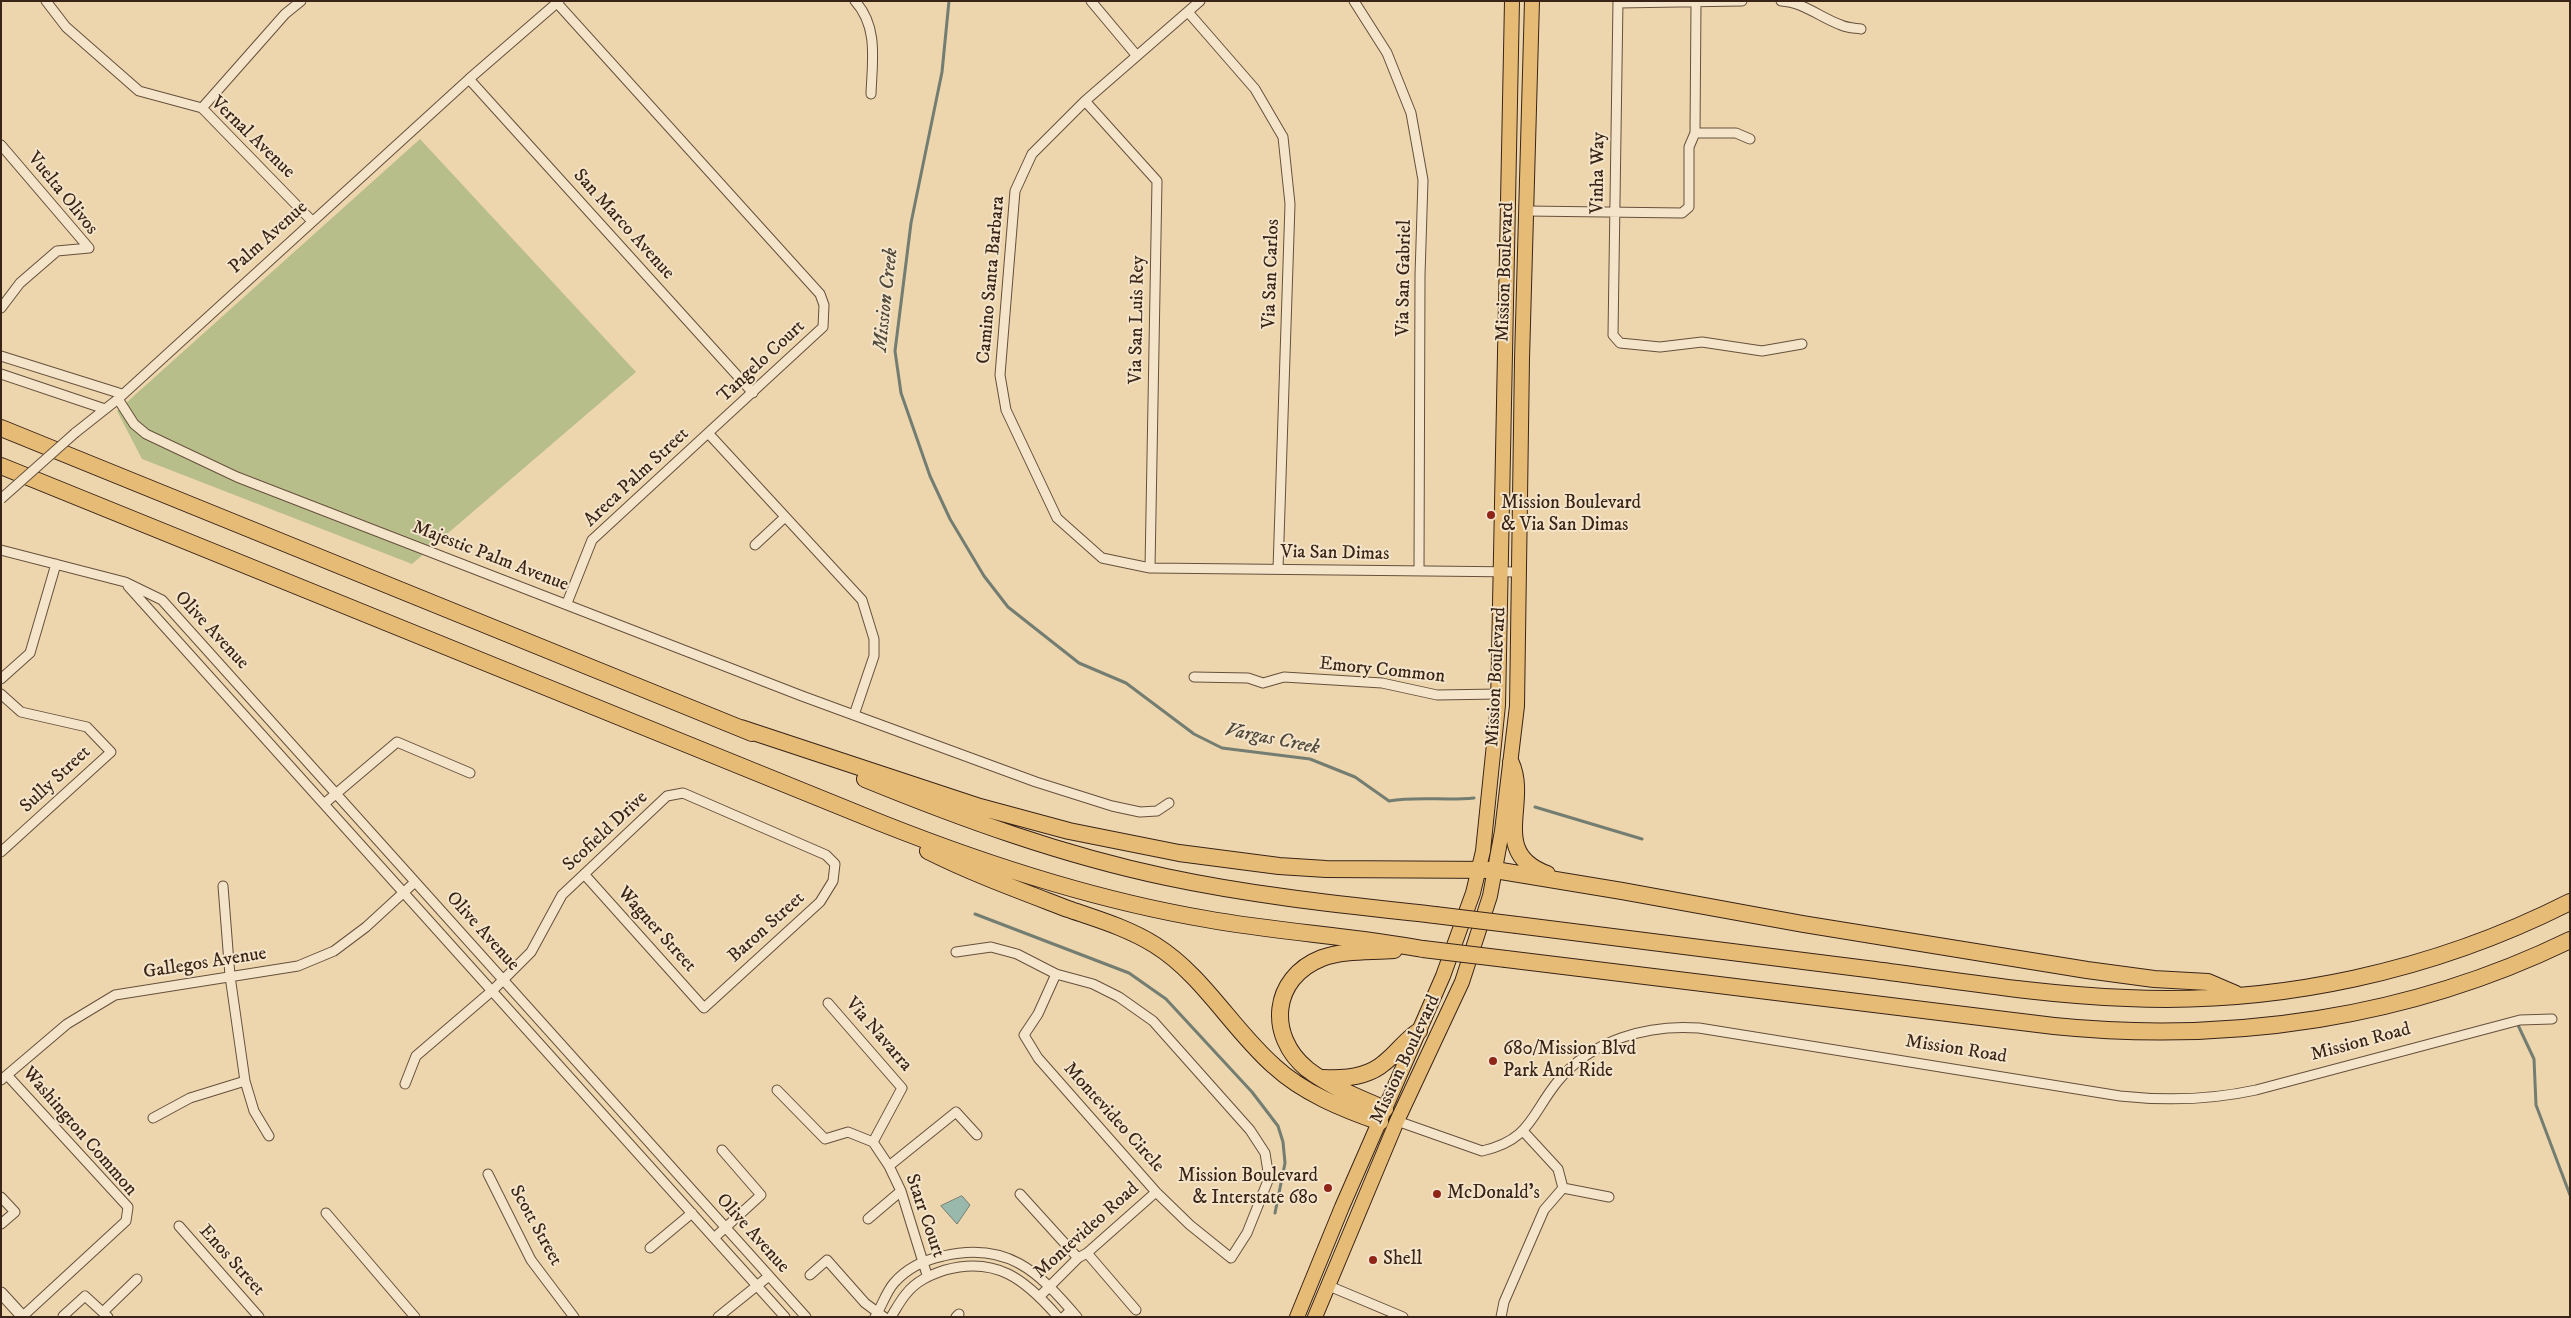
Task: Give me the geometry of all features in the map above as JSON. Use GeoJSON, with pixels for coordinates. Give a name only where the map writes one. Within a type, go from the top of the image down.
{"type":"FeatureCollection","features":[{"type":"Feature","properties":{"kind":"highway"},"geometry":{"type":"LineString","coordinates":[[1,428],[953,814],[1030,841],[1102,862],[1232,890],[2061,993],[2150,999],[2236,994],[2306,987],[2400,967],[2478,942],[2570,902]]}},
{"type":"Feature","properties":{"kind":"highway"},"geometry":{"type":"LineString","coordinates":[[1,466],[987,863],[1117,900],[1227,923],[2047,1026],[2123,1032],[2191,1032],[2282,1025],[2379,1008],[2480,978],[2570,940]]}},
{"type":"Feature","properties":{"kind":"highway"},"geometry":{"type":"LineString","coordinates":[[742,728],[980,807],[1121,842],[1179,853],[1279,866],[1326,869],[1487,870],[1571,882],[1803,924],[2077,968],[2154,979],[2208,982],[2236,994]]}},
{"type":"Feature","properties":{"kind":"highway"},"geometry":{"type":"LineString","coordinates":[[1511,763],[1516,778],[1513,832],[1518,850],[1532,867],[1571,882]]}},
{"type":"Feature","properties":{"kind":"highway"},"geometry":{"type":"LineString","coordinates":[[840,805],[979,875],[1128,931],[1155,945],[1179,963],[1272,1065],[1292,1081],[1313,1094],[1383,1116]]}},
{"type":"Feature","properties":{"kind":"highway"},"geometry":{"type":"LineString","coordinates":[[1383,1116],[1319,1077],[1294,1055],[1283,1038],[1280,1024],[1280,1003],[1287,987],[1308,964],[1323,958],[1339,953],[1423,949]]}},
{"type":"Feature","properties":{"kind":"highway"},"geometry":{"type":"LineString","coordinates":[[1319,1077],[1341,1078],[1370,1071],[1384,1064],[1406,1040],[1419,1031]]}},
{"type":"Feature","properties":{"kind":"main road","name":"Mission Boulevard"},"geometry":{"type":"LineString","coordinates":[[1315,1317],[1398,1121],[1462,982],[1490,896],[1487,870],[1498,694],[1512,1]]}},
{"type":"Feature","properties":{"kind":"main road","name":"Mission Boulevard"},"geometry":{"type":"LineString","coordinates":[[1297,1317],[1443,976],[1473,894],[1487,870],[1511,763],[1518,706],[1532,1]]}},
{"type":"Feature","properties":{"kind":"main road","name":"Mission Road"},"geometry":{"type":"LineString","coordinates":[[1383,1116],[1398,1121]]}},
{"type":"Feature","properties":{"kind":"street","name":"Vernal Avenue"},"geometry":{"type":"LineString","coordinates":[[46,1],[66,27],[138,90],[202,108],[312,221]]}},
{"type":"Feature","properties":{"kind":"street"},"geometry":{"type":"LineString","coordinates":[[202,108],[285,14],[301,1]]}},
{"type":"Feature","properties":{"kind":"street"},"geometry":{"type":"LineString","coordinates":[[855,1],[860,6],[873,36],[871,94]]}},
{"type":"Feature","properties":{"kind":"street"},"geometry":{"type":"LineString","coordinates":[[1091,1],[1137,56]]}},
{"type":"Feature","properties":{"kind":"street","name":"Camino Santa Barbara"},"geometry":{"type":"LineString","coordinates":[[1150,568],[1102,558],[1057,518],[1006,410],[1000,374],[1015,191],[1032,154],[1086,101],[1200,1]]}},
{"type":"Feature","properties":{"kind":"street","name":"Via San Gabriel"},"geometry":{"type":"LineString","coordinates":[[1354,1],[1387,53],[1411,112],[1423,180],[1420,275],[1419,571]]}},
{"type":"Feature","properties":{"kind":"street"},"geometry":{"type":"LineString","coordinates":[[1618,2],[1696,3],[1742,1]]}},
{"type":"Feature","properties":{"kind":"street"},"geometry":{"type":"LineString","coordinates":[[1781,1],[1790,2],[1811,10],[1841,26],[1861,29]]}},
{"type":"Feature","properties":{"kind":"street","name":"Palm Avenue"},"geometry":{"type":"LineString","coordinates":[[1,499],[75,433],[120,397],[469,79],[558,2]]}},
{"type":"Feature","properties":{"kind":"street","name":"Tangelo Court"},"geometry":{"type":"LineString","coordinates":[[558,2],[820,294],[824,305],[823,327],[708,433]]}},
{"type":"Feature","properties":{"kind":"street","name":"Vinha Way"},"geometry":{"type":"LineString","coordinates":[[1618,2],[1613,335],[1620,343],[1660,347],[1702,342],[1762,351],[1802,344]]}},
{"type":"Feature","properties":{"kind":"street"},"geometry":{"type":"LineString","coordinates":[[1527,211],[1682,213],[1689,207],[1690,147],[1694,133],[1696,3]]}},
{"type":"Feature","properties":{"kind":"street","name":"Via San Carlos"},"geometry":{"type":"LineString","coordinates":[[1188,12],[1255,89],[1283,137],[1290,204],[1278,569]]}},
{"type":"Feature","properties":{"kind":"street","name":"San Marco Avenue"},"geometry":{"type":"LineString","coordinates":[[469,79],[753,393]]}},
{"type":"Feature","properties":{"kind":"street","name":"Via San Luis Rey"},"geometry":{"type":"LineString","coordinates":[[1086,101],[1157,181],[1150,568]]}},
{"type":"Feature","properties":{"kind":"street"},"geometry":{"type":"LineString","coordinates":[[1694,133],[1736,133],[1750,139]]}},
{"type":"Feature","properties":{"kind":"street","name":"Vuelta Olivos"},"geometry":{"type":"LineString","coordinates":[[1,145],[89,248],[57,251],[20,282],[1,308]]}},
{"type":"Feature","properties":{"kind":"street"},"geometry":{"type":"LineString","coordinates":[[1,356],[120,397]]}},
{"type":"Feature","properties":{"kind":"street"},"geometry":{"type":"LineString","coordinates":[[1,374],[105,409]]}},
{"type":"Feature","properties":{"kind":"street","name":"Majestic Palm Avenue"},"geometry":{"type":"LineString","coordinates":[[120,397],[126,412],[134,424],[146,434],[237,477],[854,715],[1036,782],[1112,806],[1140,812],[1158,811],[1169,803]]}},
{"type":"Feature","properties":{"kind":"street"},"geometry":{"type":"LineString","coordinates":[[708,433],[862,600],[870,619],[874,640],[874,656],[854,715]]}},
{"type":"Feature","properties":{"kind":"street","name":"Areca Palm Street"},"geometry":{"type":"LineString","coordinates":[[567,603],[592,540],[708,433]]}},
{"type":"Feature","properties":{"kind":"street"},"geometry":{"type":"LineString","coordinates":[[755,545],[785,517]]}},
{"type":"Feature","properties":{"kind":"street","name":"Olive Avenue"},"geometry":{"type":"LineString","coordinates":[[1,550],[125,582],[162,600],[806,1317]]}},
{"type":"Feature","properties":{"kind":"street"},"geometry":{"type":"LineString","coordinates":[[1,679],[30,653],[56,564]]}},
{"type":"Feature","properties":{"kind":"street","name":"Via San Dimas"},"geometry":{"type":"LineString","coordinates":[[1150,568],[1520,572]]}},
{"type":"Feature","properties":{"kind":"street","name":"Olive Avenue"},"geometry":{"type":"LineString","coordinates":[[125,582],[785,1317]]}},
{"type":"Feature","properties":{"kind":"street","name":"Emory Common"},"geometry":{"type":"LineString","coordinates":[[1194,677],[1248,678],[1263,682],[1284,677],[1382,683],[1437,695],[1498,694]]}},
{"type":"Feature","properties":{"kind":"street","name":"Sully Street"},"geometry":{"type":"LineString","coordinates":[[1,694],[20,712],[87,727],[111,752],[1,852]]}},
{"type":"Feature","properties":{"kind":"street"},"geometry":{"type":"LineString","coordinates":[[325,803],[397,742],[470,773]]}},
{"type":"Feature","properties":{"kind":"street","name":"Scofield Drive"},"geometry":{"type":"LineString","coordinates":[[405,1084],[416,1056],[493,990],[531,952],[562,895],[667,796],[683,793],[826,855],[835,864]]}},
{"type":"Feature","properties":{"kind":"street","name":"Baron Street"},"geometry":{"type":"LineString","coordinates":[[704,1008],[820,902],[834,881],[835,864]]}},
{"type":"Feature","properties":{"kind":"street","name":"Wagner Street"},"geometry":{"type":"LineString","coordinates":[[584,874],[704,1008]]}},
{"type":"Feature","properties":{"kind":"street","name":"Gallegos Avenue"},"geometry":{"type":"LineString","coordinates":[[4,1077],[67,1024],[115,995],[298,966],[334,951],[366,927],[415,882]]}},
{"type":"Feature","properties":{"kind":"street"},"geometry":{"type":"LineString","coordinates":[[223,886],[230,976],[245,1081],[254,1111],[268,1136]]}},
{"type":"Feature","properties":{"kind":"street"},"geometry":{"type":"LineString","coordinates":[[956,952],[991,947],[1017,954],[1056,974]]}},
{"type":"Feature","properties":{"kind":"street","name":"Montevideo Circle"},"geometry":{"type":"LineString","coordinates":[[1056,974],[1093,984],[1119,997],[1153,1021],[1250,1130],[1265,1153],[1268,1178],[1247,1233],[1231,1258],[1190,1225],[1156,1192],[1038,1058],[1024,1035],[1038,1014],[1056,974]]}},
{"type":"Feature","properties":{"kind":"street","name":"Via Navarra"},"geometry":{"type":"LineString","coordinates":[[828,1003],[902,1088],[873,1142]]}},
{"type":"Feature","properties":{"kind":"street","name":"Mission Road"},"geometry":{"type":"LineString","coordinates":[[1398,1121],[1482,1151],[1504,1144],[1523,1131],[1540,1111],[1557,1083],[1572,1066],[1588,1054],[1625,1036],[1663,1028],[1699,1028],[2120,1096],[2154,1099],[2190,1099],[2224,1097],[2256,1090],[2520,1020],[2552,1019]]}},
{"type":"Feature","properties":{"kind":"street","name":"Washington Common"},"geometry":{"type":"LineString","coordinates":[[4,1077],[128,1207],[126,1221],[23,1317]]}},
{"type":"Feature","properties":{"kind":"street"},"geometry":{"type":"LineString","coordinates":[[154,1118],[190,1098],[245,1081]]}},
{"type":"Feature","properties":{"kind":"street"},"geometry":{"type":"LineString","coordinates":[[777,1090],[825,1139],[848,1132],[873,1142]]}},
{"type":"Feature","properties":{"kind":"street"},"geometry":{"type":"LineString","coordinates":[[889,1166],[956,1112],[977,1135]]}},
{"type":"Feature","properties":{"kind":"street"},"geometry":{"type":"LineString","coordinates":[[1523,1131],[1558,1169],[1563,1188]]}},
{"type":"Feature","properties":{"kind":"street","name":"Starr Court"},"geometry":{"type":"LineString","coordinates":[[873,1142],[889,1166],[901,1192],[927,1275]]}},
{"type":"Feature","properties":{"kind":"street"},"geometry":{"type":"LineString","coordinates":[[714,1238],[761,1194],[722,1150]]}},
{"type":"Feature","properties":{"kind":"street","name":"Scott Street"},"geometry":{"type":"LineString","coordinates":[[488,1174],[531,1260],[574,1317]]}},
{"type":"Feature","properties":{"kind":"street"},"geometry":{"type":"LineString","coordinates":[[1563,1188],[1609,1197]]}},
{"type":"Feature","properties":{"kind":"street"},"geometry":{"type":"LineString","coordinates":[[1501,1317],[1504,1302],[1544,1210],[1563,1188]]}},
{"type":"Feature","properties":{"kind":"street"},"geometry":{"type":"LineString","coordinates":[[868,1219],[901,1192]]}},
{"type":"Feature","properties":{"kind":"street","name":"Montevideo Road"},"geometry":{"type":"LineString","coordinates":[[1040,1296],[1078,1258],[1087,1253],[1156,1192]]}},
{"type":"Feature","properties":{"kind":"street"},"geometry":{"type":"LineString","coordinates":[[1020,1194],[1078,1258]]}},
{"type":"Feature","properties":{"kind":"street"},"geometry":{"type":"LineString","coordinates":[[1,1197],[15,1212],[1,1224]]}},
{"type":"Feature","properties":{"kind":"street"},"geometry":{"type":"LineString","coordinates":[[326,1213],[415,1317]]}},
{"type":"Feature","properties":{"kind":"street"},"geometry":{"type":"LineString","coordinates":[[650,1248],[692,1213]]}},
{"type":"Feature","properties":{"kind":"street","name":"Enos Street"},"geometry":{"type":"LineString","coordinates":[[179,1226],[259,1317]]}},
{"type":"Feature","properties":{"kind":"street"},"geometry":{"type":"LineString","coordinates":[[810,1275],[826,1260],[865,1303],[879,1315],[894,1283],[922,1260],[960,1252],[996,1252],[1023,1264],[1049,1286],[1074,1313],[1064,1317]]}},
{"type":"Feature","properties":{"kind":"street"},"geometry":{"type":"LineString","coordinates":[[1087,1253],[1136,1310]]}},
{"type":"Feature","properties":{"kind":"street"},"geometry":{"type":"LineString","coordinates":[[892,1317],[907,1292],[927,1275],[963,1265],[992,1266],[1012,1276],[1040,1296],[1058,1317]]}},
{"type":"Feature","properties":{"kind":"street"},"geometry":{"type":"LineString","coordinates":[[718,1317],[769,1276]]}},
{"type":"Feature","properties":{"kind":"street"},"geometry":{"type":"LineString","coordinates":[[63,1316],[85,1296],[105,1314],[137,1279]]}},
{"type":"Feature","properties":{"kind":"street"},"geometry":{"type":"LineString","coordinates":[[1329,1286],[1403,1317]]}},
{"type":"Feature","properties":{"kind":"street"},"geometry":{"type":"LineString","coordinates":[[1,1293],[23,1317]]}},
{"type":"Feature","properties":{"kind":"green space"},"geometry":{"type":"Polygon","coordinates":[[[420,139],[636,372],[412,564],[142,459],[117,411],[420,139]]]}},
{"type":"Feature","properties":{"kind":"shaded area"},"geometry":{"type":"Polygon","coordinates":[[[962,1196],[970,1205],[957,1224],[941,1206],[962,1196]]]}},
{"type":"Feature","properties":{"kind":"waterway","name":"Mission Creek"},"geometry":{"type":"LineString","coordinates":[[949,1],[942,72],[911,223],[895,351],[901,393],[930,476],[950,519],[984,576],[1008,607],[1079,663],[1126,683],[1194,734],[1222,748],[1310,759],[1355,777],[1389,801],[1474,798]]}},
{"type":"Feature","properties":{"kind":"waterway","name":"Vargas Creek"},"geometry":{"type":"LineString","coordinates":[[1535,807],[1642,839]]}},
{"type":"Feature","properties":{"kind":"waterway"},"geometry":{"type":"LineString","coordinates":[[975,914],[1129,973],[1166,999],[1252,1092],[1278,1126],[1283,1142],[1285,1163],[1275,1213]]}},
{"type":"Feature","properties":{"kind":"waterway"},"geometry":{"type":"LineString","coordinates":[[2517,1023],[2534,1059],[2536,1105],[2570,1195]]}},
{"type":"Feature","properties":{"kind":"place","name":"Mission Boulevard & Via San Dimas"},"geometry":{"type":"Point","coordinates":[1491,515]}},
{"type":"Feature","properties":{"kind":"place","name":"680/Mission Blvd Park And Ride"},"geometry":{"type":"Point","coordinates":[1493,1061]}},
{"type":"Feature","properties":{"kind":"place","name":"Mission Boulevard & Interstate 680"},"geometry":{"type":"Point","coordinates":[1328,1188]}},
{"type":"Feature","properties":{"kind":"place","name":"McDonald's"},"geometry":{"type":"Point","coordinates":[1437,1194]}},
{"type":"Feature","properties":{"kind":"place","name":"Shell"},"geometry":{"type":"Point","coordinates":[1373,1260]}}]}
